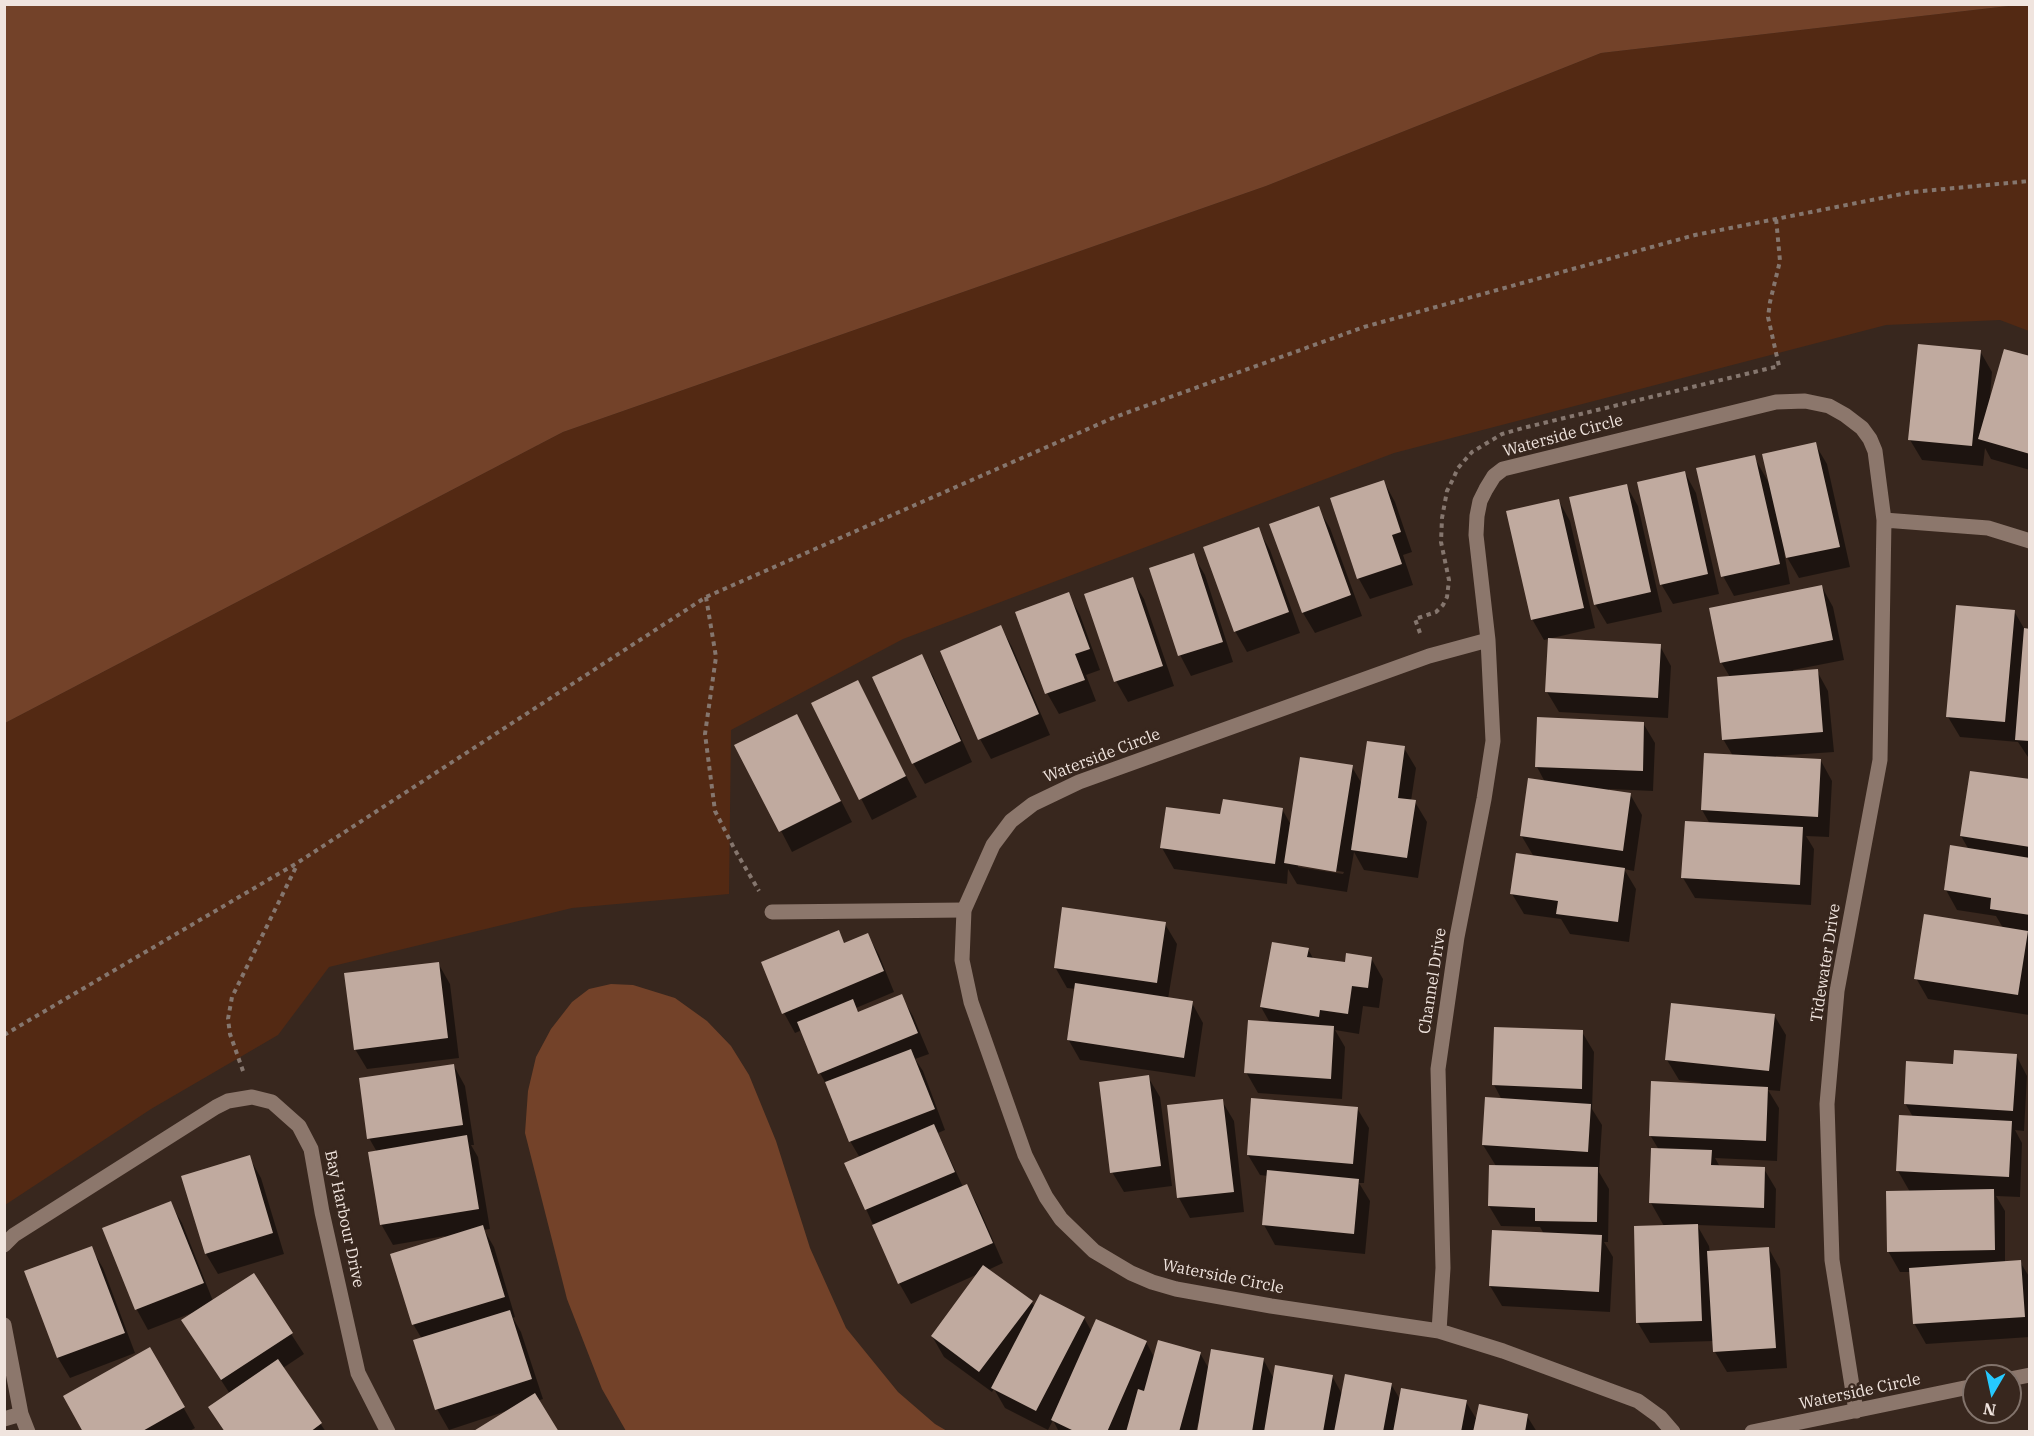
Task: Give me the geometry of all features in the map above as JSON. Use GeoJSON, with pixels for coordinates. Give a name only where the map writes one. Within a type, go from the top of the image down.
{"type":"FeatureCollection","features":[{"type":"Feature","properties":{"kind":"street","name":"Waterside Circle"},"geometry":{"type":"LineString","coordinates":[[1673,1431],[1660,1417],[1638,1401],[1503,1351],[1439,1331],[1271,1306],[1176,1289],[1131,1273],[1094,1251],[1061,1219],[1046,1197],[1026,1155],[971,1002],[962,960],[964,910],[993,845],[1011,821],[1033,804],[1079,782],[1429,656],[1488,640],[1476,535],[1480,501],[1494,476],[1503,469],[1776,402],[1804,401],[1829,406],[1862,428],[1870,439],[1875,452],[1884,520]]}},
{"type":"Feature","properties":{"kind":"street"},"geometry":{"type":"LineString","coordinates":[[1884,520],[1988,528],[2030,541]]}},
{"type":"Feature","properties":{"kind":"street","name":"Tidewater Drive"},"geometry":{"type":"LineString","coordinates":[[1856,1411],[1832,1260],[1827,1104],[1837,991],[1880,760],[1884,520]]}},
{"type":"Feature","properties":{"kind":"street","name":"Channel Drive"},"geometry":{"type":"LineString","coordinates":[[1439,1331],[1443,1268],[1438,1069],[1457,937],[1493,741],[1488,640]]}},
{"type":"Feature","properties":{"kind":"street"},"geometry":{"type":"LineString","coordinates":[[772,912],[964,910]]}},
{"type":"Feature","properties":{"kind":"street"},"geometry":{"type":"LineString","coordinates":[[9,1240],[216,1107],[228,1101],[252,1097]]}},
{"type":"Feature","properties":{"kind":"street","name":"Bay Harbour Drive"},"geometry":{"type":"LineString","coordinates":[[252,1097],[264,1099],[281,1109],[307,1137],[358,1373],[388,1431]]}},
{"type":"Feature","properties":{"kind":"street"},"geometry":{"type":"LineString","coordinates":[[4,1325],[21,1414],[28,1431]]}},
{"type":"Feature","properties":{"kind":"street","name":"Waterside Circle"},"geometry":{"type":"LineString","coordinates":[[1752,1431],[1962,1389]]}},
{"type":"Feature","properties":{"kind":"street"},"geometry":{"type":"LineString","coordinates":[[4,1419],[21,1414]]}},
{"type":"Feature","properties":{"kind":"path"},"geometry":{"type":"LineString","coordinates":[[4,1035],[297,863],[706,597],[1115,417],[1364,327],[1695,235],[1912,192],[2030,180]]}},
{"type":"Feature","properties":{"kind":"path"},"geometry":{"type":"LineString","coordinates":[[706,597],[716,657],[705,734],[715,811],[772,912]]}},
{"type":"Feature","properties":{"kind":"path"},"geometry":{"type":"LineString","coordinates":[[252,1097],[230,1034],[229,1008],[232,997],[297,863]]}},
{"type":"Feature","properties":{"kind":"shaded area"},"geometry":{"type":"Polygon","coordinates":[[[5,4],[2017,5],[1601,53],[1266,186],[563,432],[5,723],[5,4]]]}},
{"type":"Feature","properties":{"kind":"shaded area"},"geometry":{"type":"Polygon","coordinates":[[[2029,5],[2029,331],[2000,320],[1886,325],[1394,453],[903,639],[731,730],[729,894],[572,908],[329,967],[278,1035],[151,1109],[5,1205],[5,723],[563,432],[1266,186],[1601,53],[2029,5]]]}},
{"type":"Feature","properties":{"kind":"shaded area"},"geometry":{"type":"Polygon","coordinates":[[[611,984],[633,985],[675,998],[707,1021],[731,1046],[749,1075],[776,1141],[810,1248],[846,1328],[898,1392],[935,1424],[947,1431],[626,1431],[602,1389],[567,1299],[525,1133],[528,1091],[536,1057],[551,1029],[572,1002],[589,989],[611,984]]]}},
{"type":"Feature","properties":{"kind":"building"},"geometry":{"type":"Polygon","coordinates":[[[1918,344],[1981,350],[1972,446],[1908,440],[1918,344]]]}},
{"type":"Feature","properties":{"kind":"building"},"geometry":{"type":"Polygon","coordinates":[[[2004,349],[2030,356],[2030,454],[1978,439],[2004,349]]]}},
{"type":"Feature","properties":{"kind":"building"},"geometry":{"type":"Polygon","coordinates":[[[1816,442],[1840,547],[1786,558],[1762,454],[1816,442]]]}},
{"type":"Feature","properties":{"kind":"building"},"geometry":{"type":"Polygon","coordinates":[[[1755,455],[1780,564],[1721,577],[1696,468],[1755,455]]]}},
{"type":"Feature","properties":{"kind":"building"},"geometry":{"type":"Polygon","coordinates":[[[1685,471],[1708,574],[1660,585],[1637,482],[1685,471]]]}},
{"type":"Feature","properties":{"kind":"building"},"geometry":{"type":"Polygon","coordinates":[[[1384,480],[1401,532],[1392,535],[1402,564],[1357,579],[1330,498],[1384,480]]]}},
{"type":"Feature","properties":{"kind":"building"},"geometry":{"type":"Polygon","coordinates":[[[1627,484],[1651,592],[1594,605],[1569,497],[1627,484]]]}},
{"type":"Feature","properties":{"kind":"building"},"geometry":{"type":"Polygon","coordinates":[[[1559,499],[1584,608],[1531,620],[1506,511],[1559,499]]]}},
{"type":"Feature","properties":{"kind":"building"},"geometry":{"type":"Polygon","coordinates":[[[1319,506],[1351,595],[1302,613],[1269,524],[1319,506]]]}},
{"type":"Feature","properties":{"kind":"building"},"geometry":{"type":"Polygon","coordinates":[[[1259,527],[1289,612],[1234,632],[1203,547],[1259,527]]]}},
{"type":"Feature","properties":{"kind":"building"},"geometry":{"type":"Polygon","coordinates":[[[1194,553],[1223,642],[1178,656],[1149,568],[1194,553]]]}},
{"type":"Feature","properties":{"kind":"building"},"geometry":{"type":"Polygon","coordinates":[[[1133,577],[1163,666],[1114,682],[1084,594],[1133,577]]]}},
{"type":"Feature","properties":{"kind":"building"},"geometry":{"type":"Polygon","coordinates":[[[1822,585],[1833,640],[1720,663],[1709,608],[1822,585]]]}},
{"type":"Feature","properties":{"kind":"building"},"geometry":{"type":"Polygon","coordinates":[[[1069,592],[1090,649],[1075,654],[1085,680],[1045,694],[1015,612],[1069,592]]]}},
{"type":"Feature","properties":{"kind":"building"},"geometry":{"type":"Polygon","coordinates":[[[1956,605],[2015,610],[2005,722],[1946,717],[1956,605]]]}},
{"type":"Feature","properties":{"kind":"building"},"geometry":{"type":"Polygon","coordinates":[[[1001,625],[1039,714],[978,740],[940,651],[1001,625]]]}},
{"type":"Feature","properties":{"kind":"building"},"geometry":{"type":"Polygon","coordinates":[[[2024,628],[2030,629],[2030,741],[2015,740],[2024,628]]]}},
{"type":"Feature","properties":{"kind":"building"},"geometry":{"type":"Polygon","coordinates":[[[1548,638],[1661,644],[1658,698],[1545,692],[1548,638]]]}},
{"type":"Feature","properties":{"kind":"building"},"geometry":{"type":"Polygon","coordinates":[[[922,654],[961,741],[912,764],[872,677],[922,654]]]}},
{"type":"Feature","properties":{"kind":"building"},"geometry":{"type":"Polygon","coordinates":[[[1818,669],[1823,732],[1722,740],[1717,677],[1818,669]]]}},
{"type":"Feature","properties":{"kind":"building"},"geometry":{"type":"Polygon","coordinates":[[[858,680],[906,776],[859,800],[811,703],[858,680]]]}},
{"type":"Feature","properties":{"kind":"building"},"geometry":{"type":"Polygon","coordinates":[[[797,714],[841,801],[779,832],[734,745],[797,714]]]}},
{"type":"Feature","properties":{"kind":"building"},"geometry":{"type":"Polygon","coordinates":[[[1537,717],[1644,722],[1643,771],[1535,767],[1537,717]]]}},
{"type":"Feature","properties":{"kind":"building"},"geometry":{"type":"Polygon","coordinates":[[[1367,741],[1405,746],[1398,798],[1416,800],[1407,858],[1351,850],[1367,741]]]}},
{"type":"Feature","properties":{"kind":"building"},"geometry":{"type":"Polygon","coordinates":[[[1704,753],[1821,759],[1818,817],[1701,810],[1704,753]]]}},
{"type":"Feature","properties":{"kind":"building"},"geometry":{"type":"Polygon","coordinates":[[[1300,757],[1353,765],[1336,872],[1284,863],[1300,757]]]}},
{"type":"Feature","properties":{"kind":"building"},"geometry":{"type":"Polygon","coordinates":[[[1970,771],[2030,779],[2030,847],[1960,836],[1970,771]]]}},
{"type":"Feature","properties":{"kind":"building"},"geometry":{"type":"Polygon","coordinates":[[[1528,778],[1631,793],[1623,851],[1520,836],[1528,778]]]}},
{"type":"Feature","properties":{"kind":"building"},"geometry":{"type":"Polygon","coordinates":[[[1223,799],[1283,808],[1275,864],[1160,848],[1166,807],[1220,814],[1223,799]]]}},
{"type":"Feature","properties":{"kind":"building"},"geometry":{"type":"Polygon","coordinates":[[[1685,821],[1803,827],[1800,885],[1681,878],[1685,821]]]}},
{"type":"Feature","properties":{"kind":"building"},"geometry":{"type":"Polygon","coordinates":[[[1950,845],[2030,858],[2030,915],[1990,909],[1991,898],[1944,890],[1950,845]]]}},
{"type":"Feature","properties":{"kind":"building"},"geometry":{"type":"Polygon","coordinates":[[[1516,853],[1625,868],[1618,922],[1556,914],[1558,901],[1510,894],[1516,853]]]}},
{"type":"Feature","properties":{"kind":"building"},"geometry":{"type":"Polygon","coordinates":[[[1062,907],[1166,922],[1157,983],[1054,968],[1062,907]]]}},
{"type":"Feature","properties":{"kind":"building"},"geometry":{"type":"Polygon","coordinates":[[[1924,914],[2028,931],[2018,995],[1914,979],[1924,914]]]}},
{"type":"Feature","properties":{"kind":"building"},"geometry":{"type":"Polygon","coordinates":[[[839,930],[844,943],[868,933],[884,971],[782,1014],[761,962],[839,930]]]}},
{"type":"Feature","properties":{"kind":"building"},"geometry":{"type":"Polygon","coordinates":[[[1272,942],[1309,948],[1307,957],[1345,962],[1346,953],[1372,957],[1368,988],[1352,986],[1348,1014],[1320,1010],[1319,1017],[1260,1007],[1272,942]]]}},
{"type":"Feature","properties":{"kind":"building"},"geometry":{"type":"Polygon","coordinates":[[[439,962],[448,1038],[354,1050],[344,973],[439,962]]]}},
{"type":"Feature","properties":{"kind":"building"},"geometry":{"type":"Polygon","coordinates":[[[1075,983],[1193,1001],[1184,1058],[1067,1040],[1075,983]]]}},
{"type":"Feature","properties":{"kind":"building"},"geometry":{"type":"Polygon","coordinates":[[[902,994],[918,1033],[818,1074],[797,1022],[853,999],[858,1012],[902,994]]]}},
{"type":"Feature","properties":{"kind":"building"},"geometry":{"type":"Polygon","coordinates":[[[1671,1003],[1775,1014],[1769,1071],[1665,1060],[1671,1003]]]}},
{"type":"Feature","properties":{"kind":"building"},"geometry":{"type":"Polygon","coordinates":[[[1248,1020],[1334,1026],[1331,1079],[1244,1073],[1248,1020]]]}},
{"type":"Feature","properties":{"kind":"building"},"geometry":{"type":"Polygon","coordinates":[[[1494,1027],[1583,1030],[1582,1089],[1492,1085],[1494,1027]]]}},
{"type":"Feature","properties":{"kind":"building"},"geometry":{"type":"Polygon","coordinates":[[[911,1049],[935,1109],[849,1142],[825,1082],[911,1049]]]}},
{"type":"Feature","properties":{"kind":"building"},"geometry":{"type":"Polygon","coordinates":[[[1954,1050],[2017,1054],[2013,1111],[1904,1104],[1906,1061],[1953,1064],[1954,1050]]]}},
{"type":"Feature","properties":{"kind":"building"},"geometry":{"type":"Polygon","coordinates":[[[454,1064],[463,1125],[367,1139],[359,1078],[454,1064]]]}},
{"type":"Feature","properties":{"kind":"building"},"geometry":{"type":"Polygon","coordinates":[[[1149,1075],[1161,1166],[1110,1173],[1099,1082],[1149,1075]]]}},
{"type":"Feature","properties":{"kind":"building"},"geometry":{"type":"Polygon","coordinates":[[[1651,1081],[1768,1087],[1766,1141],[1649,1136],[1651,1081]]]}},
{"type":"Feature","properties":{"kind":"building"},"geometry":{"type":"Polygon","coordinates":[[[1485,1097],[1591,1104],[1588,1152],[1482,1145],[1485,1097]]]}},
{"type":"Feature","properties":{"kind":"building"},"geometry":{"type":"Polygon","coordinates":[[[1251,1098],[1358,1107],[1353,1164],[1247,1155],[1251,1098]]]}},
{"type":"Feature","properties":{"kind":"building"},"geometry":{"type":"Polygon","coordinates":[[[1223,1099],[1234,1192],[1177,1198],[1167,1105],[1223,1099]]]}},
{"type":"Feature","properties":{"kind":"building"},"geometry":{"type":"Polygon","coordinates":[[[1899,1115],[2012,1121],[2009,1177],[1896,1171],[1899,1115]]]}},
{"type":"Feature","properties":{"kind":"building"},"geometry":{"type":"Polygon","coordinates":[[[934,1124],[955,1172],[865,1210],[844,1163],[934,1124]]]}},
{"type":"Feature","properties":{"kind":"building"},"geometry":{"type":"Polygon","coordinates":[[[467,1135],[479,1209],[380,1225],[368,1152],[467,1135]]]}},
{"type":"Feature","properties":{"kind":"building"},"geometry":{"type":"Polygon","coordinates":[[[1651,1148],[1712,1150],[1711,1165],[1765,1167],[1764,1208],[1649,1203],[1651,1148]]]}},
{"type":"Feature","properties":{"kind":"building"},"geometry":{"type":"Polygon","coordinates":[[[250,1155],[273,1233],[205,1254],[181,1176],[250,1155]]]}},
{"type":"Feature","properties":{"kind":"building"},"geometry":{"type":"Polygon","coordinates":[[[1489,1165],[1598,1167],[1597,1222],[1535,1221],[1535,1208],[1488,1206],[1489,1165]]]}},
{"type":"Feature","properties":{"kind":"building"},"geometry":{"type":"Polygon","coordinates":[[[1267,1170],[1359,1179],[1354,1234],[1262,1225],[1267,1170]]]}},
{"type":"Feature","properties":{"kind":"building"},"geometry":{"type":"Polygon","coordinates":[[[967,1184],[993,1243],[898,1284],[872,1225],[967,1184]]]}},
{"type":"Feature","properties":{"kind":"building"},"geometry":{"type":"Polygon","coordinates":[[[1994,1189],[1995,1250],[1887,1252],[1886,1191],[1994,1189]]]}},
{"type":"Feature","properties":{"kind":"building"},"geometry":{"type":"Polygon","coordinates":[[[171,1201],[204,1283],[135,1310],[102,1228],[171,1201]]]}},
{"type":"Feature","properties":{"kind":"building"},"geometry":{"type":"Polygon","coordinates":[[[1698,1224],[1702,1321],[1636,1323],[1634,1226],[1698,1224]]]}},
{"type":"Feature","properties":{"kind":"building"},"geometry":{"type":"Polygon","coordinates":[[[483,1225],[505,1297],[412,1325],[390,1254],[483,1225]]]}},
{"type":"Feature","properties":{"kind":"building"},"geometry":{"type":"Polygon","coordinates":[[[1492,1230],[1602,1235],[1599,1292],[1489,1286],[1492,1230]]]}},
{"type":"Feature","properties":{"kind":"building"},"geometry":{"type":"Polygon","coordinates":[[[92,1246],[125,1333],[57,1358],[24,1271],[92,1246]]]}},
{"type":"Feature","properties":{"kind":"building"},"geometry":{"type":"Polygon","coordinates":[[[1769,1247],[1776,1348],[1713,1352],[1707,1251],[1769,1247]]]}},
{"type":"Feature","properties":{"kind":"building"},"geometry":{"type":"Polygon","coordinates":[[[2021,1260],[2025,1317],[1913,1324],[1909,1268],[2021,1260]]]}},
{"type":"Feature","properties":{"kind":"building"},"geometry":{"type":"Polygon","coordinates":[[[983,1265],[1033,1301],[979,1372],[931,1336],[983,1265]]]}},
{"type":"Feature","properties":{"kind":"building"},"geometry":{"type":"Polygon","coordinates":[[[254,1273],[293,1333],[221,1380],[181,1320],[254,1273]]]}},
{"type":"Feature","properties":{"kind":"building"},"geometry":{"type":"Polygon","coordinates":[[[1040,1294],[1085,1317],[1036,1411],[991,1388],[1040,1294]]]}},
{"type":"Feature","properties":{"kind":"building"},"geometry":{"type":"Polygon","coordinates":[[[510,1310],[532,1379],[435,1410],[413,1340],[510,1310]]]}},
{"type":"Feature","properties":{"kind":"building"},"geometry":{"type":"Polygon","coordinates":[[[1096,1319],[1147,1341],[1107,1432],[1076,1432],[1051,1420],[1096,1319]]]}},
{"type":"Feature","properties":{"kind":"building"},"geometry":{"type":"Polygon","coordinates":[[[1158,1340],[1201,1352],[1179,1432],[1126,1432],[1138,1389],[1144,1391],[1158,1340]]]}},
{"type":"Feature","properties":{"kind":"building"},"geometry":{"type":"Polygon","coordinates":[[[150,1347],[185,1407],[141,1432],[83,1432],[63,1396],[150,1347]]]}},
{"type":"Feature","properties":{"kind":"building"},"geometry":{"type":"Polygon","coordinates":[[[1211,1349],[1264,1358],[1252,1432],[1197,1432],[1211,1349]]]}},
{"type":"Feature","properties":{"kind":"building"},"geometry":{"type":"Polygon","coordinates":[[[278,1359],[322,1423],[310,1432],[225,1432],[208,1407],[278,1359]]]}},
{"type":"Feature","properties":{"kind":"building"},"geometry":{"type":"Polygon","coordinates":[[[1275,1365],[1333,1375],[1323,1432],[1264,1432],[1275,1365]]]}},
{"type":"Feature","properties":{"kind":"building"},"geometry":{"type":"Polygon","coordinates":[[[1345,1374],[1392,1383],[1383,1432],[1334,1432],[1345,1374]]]}},
{"type":"Feature","properties":{"kind":"building"},"geometry":{"type":"Polygon","coordinates":[[[1401,1388],[1467,1400],[1461,1432],[1393,1432],[1401,1388]]]}},
{"type":"Feature","properties":{"kind":"building"},"geometry":{"type":"Polygon","coordinates":[[[535,1393],[559,1432],[472,1432],[535,1393]]]}},
{"type":"Feature","properties":{"kind":"building"},"geometry":{"type":"Polygon","coordinates":[[[1479,1404],[1528,1414],[1525,1432],[1473,1432],[1479,1404]]]}}]}
